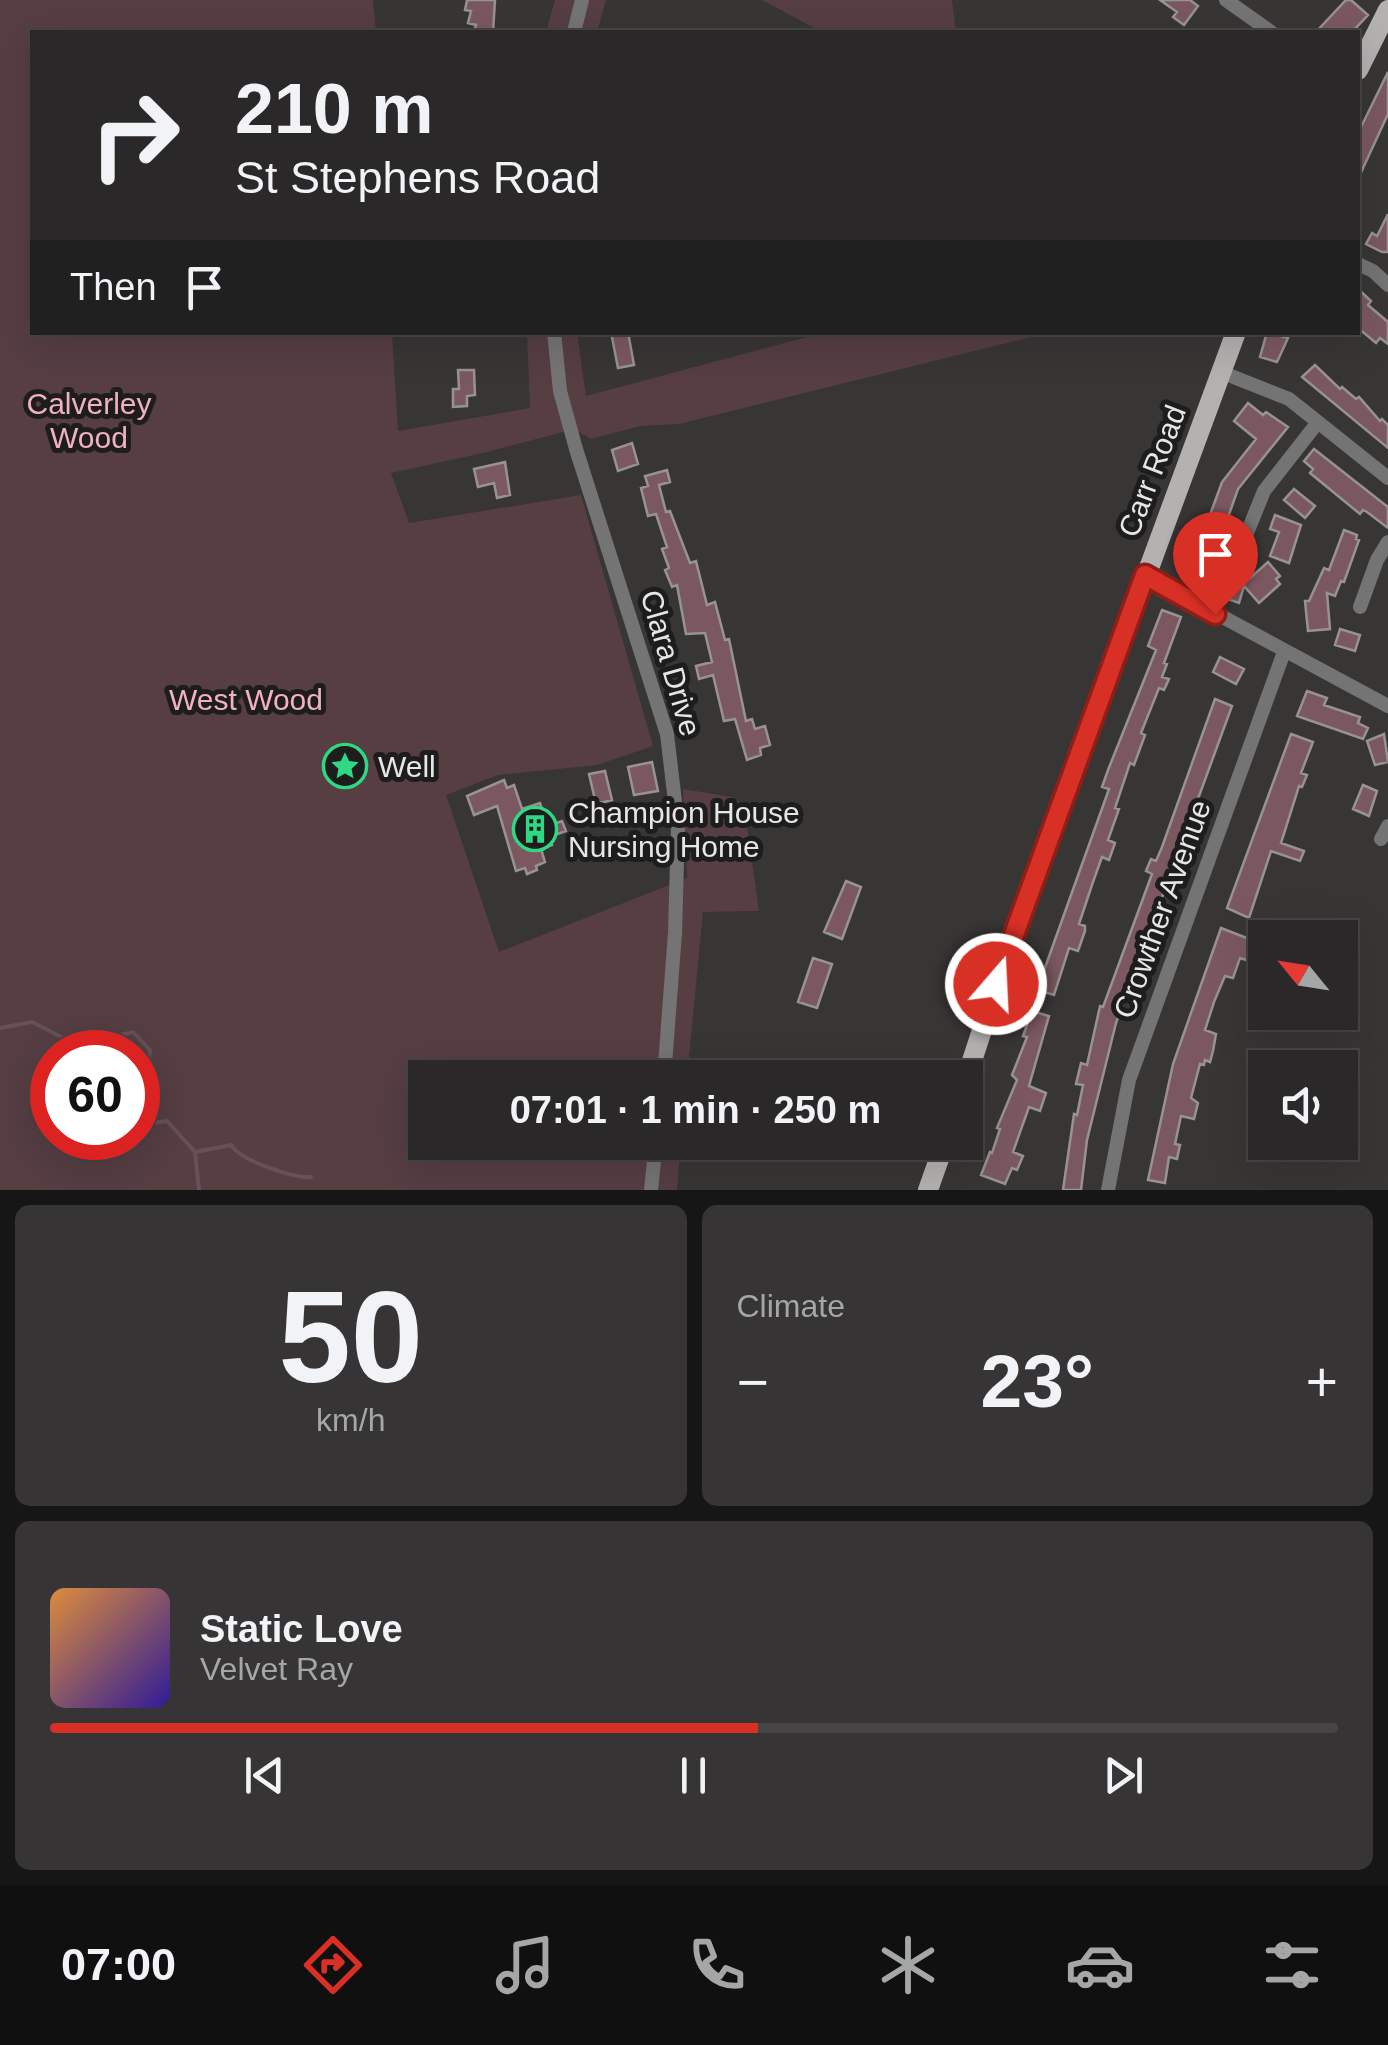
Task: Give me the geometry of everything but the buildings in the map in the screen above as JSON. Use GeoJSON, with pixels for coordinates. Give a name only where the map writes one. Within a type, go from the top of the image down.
{"type":"FeatureCollection","features":[{"type":"Feature","properties":{"kind":"main road"},"geometry":{"type":"LineString","coordinates":[[1360,66],[1387,13]]}},
{"type":"Feature","properties":{"kind":"main road","name":"Carr Road"},"geometry":{"type":"LineString","coordinates":[[972,1060],[1009,948],[1235,335]]}},
{"type":"Feature","properties":{"kind":"main road"},"geometry":{"type":"LineString","coordinates":[[928,1190],[938,1160]]}},
{"type":"Feature","properties":{"kind":"street"},"geometry":{"type":"LineString","coordinates":[[574,30],[582,0]]}},
{"type":"Feature","properties":{"kind":"street"},"geometry":{"type":"LineString","coordinates":[[1226,0],[1268,30]]}},
{"type":"Feature","properties":{"kind":"street"},"geometry":{"type":"LineString","coordinates":[[1360,265],[1388,283]]}},
{"type":"Feature","properties":{"kind":"street","name":"Clara Drive"},"geometry":{"type":"LineString","coordinates":[[554,335],[560,392],[576,449],[667,734],[678,827],[665,1060]]}},
{"type":"Feature","properties":{"kind":"street"},"geometry":{"type":"LineString","coordinates":[[1221,372],[1272,390],[1388,478]]}},
{"type":"Feature","properties":{"kind":"street"},"geometry":{"type":"LineString","coordinates":[[1243,543],[1264,491],[1318,422]]}},
{"type":"Feature","properties":{"kind":"street"},"geometry":{"type":"LineString","coordinates":[[1360,607],[1388,542]]}},
{"type":"Feature","properties":{"kind":"street"},"geometry":{"type":"LineString","coordinates":[[1145,575],[1388,706]]}},
{"type":"Feature","properties":{"kind":"street","name":"Crowther Avenue"},"geometry":{"type":"LineString","coordinates":[[1108,1190],[1129,1080],[1284,652]]}},
{"type":"Feature","properties":{"kind":"street"},"geometry":{"type":"LineString","coordinates":[[651,1190],[654,1160]]}},
{"type":"Feature","properties":{"kind":"green space","name":"West Wood"},"geometry":{"type":"Polygon","coordinates":[[[0,0],[373,0],[376,30],[30,30],[30,335],[392,335],[398,431],[530,408],[527,335],[577,335],[586,396],[815,335],[1039,335],[679,424],[640,426],[591,439],[574,429],[391,473],[409,523],[581,495],[653,746],[597,765],[498,775],[446,795],[499,952],[687,878],[683,789],[732,797],[744,805],[759,911],[703,912],[689,1060],[408,1060],[408,1160],[680,1160],[677,1190],[0,1190],[0,0]]]}},
{"type":"Feature","properties":{"kind":"green space"},"geometry":{"type":"Polygon","coordinates":[[[555,0],[606,0],[598,30],[547,30],[555,0]]]}},
{"type":"Feature","properties":{"kind":"green space"},"geometry":{"type":"Polygon","coordinates":[[[762,0],[952,0],[956,30],[818,30],[762,0]]]}},
{"type":"Feature","properties":{"kind":"waterway"},"geometry":{"type":"LineString","coordinates":[[0,1028],[32,1022],[77,1045],[133,1032],[150,1050],[141,1115],[152,1123],[167,1121],[195,1152],[199,1190]]}},
{"type":"Feature","properties":{"kind":"waterway"},"geometry":{"type":"LineString","coordinates":[[195,1152],[231,1145],[245,1157],[268,1167],[311,1177]]}},
{"type":"Feature","properties":{"kind":"place","name":"Well"},"geometry":{"type":"Point","coordinates":[345,766]}},
{"type":"Feature","properties":{"kind":"place","name":"Champion House Nursing Home"},"geometry":{"type":"Point","coordinates":[535,829]}},
{"type":"Feature","properties":{"kind":"route"},"geometry":{"type":"LineString","coordinates":[[996,984],[1145,575],[1215,614]]}},
{"type":"Feature","properties":{"kind":"park label","name":"Calverley Wood"},"geometry":{"type":"Point","coordinates":[89,420]}}]}
